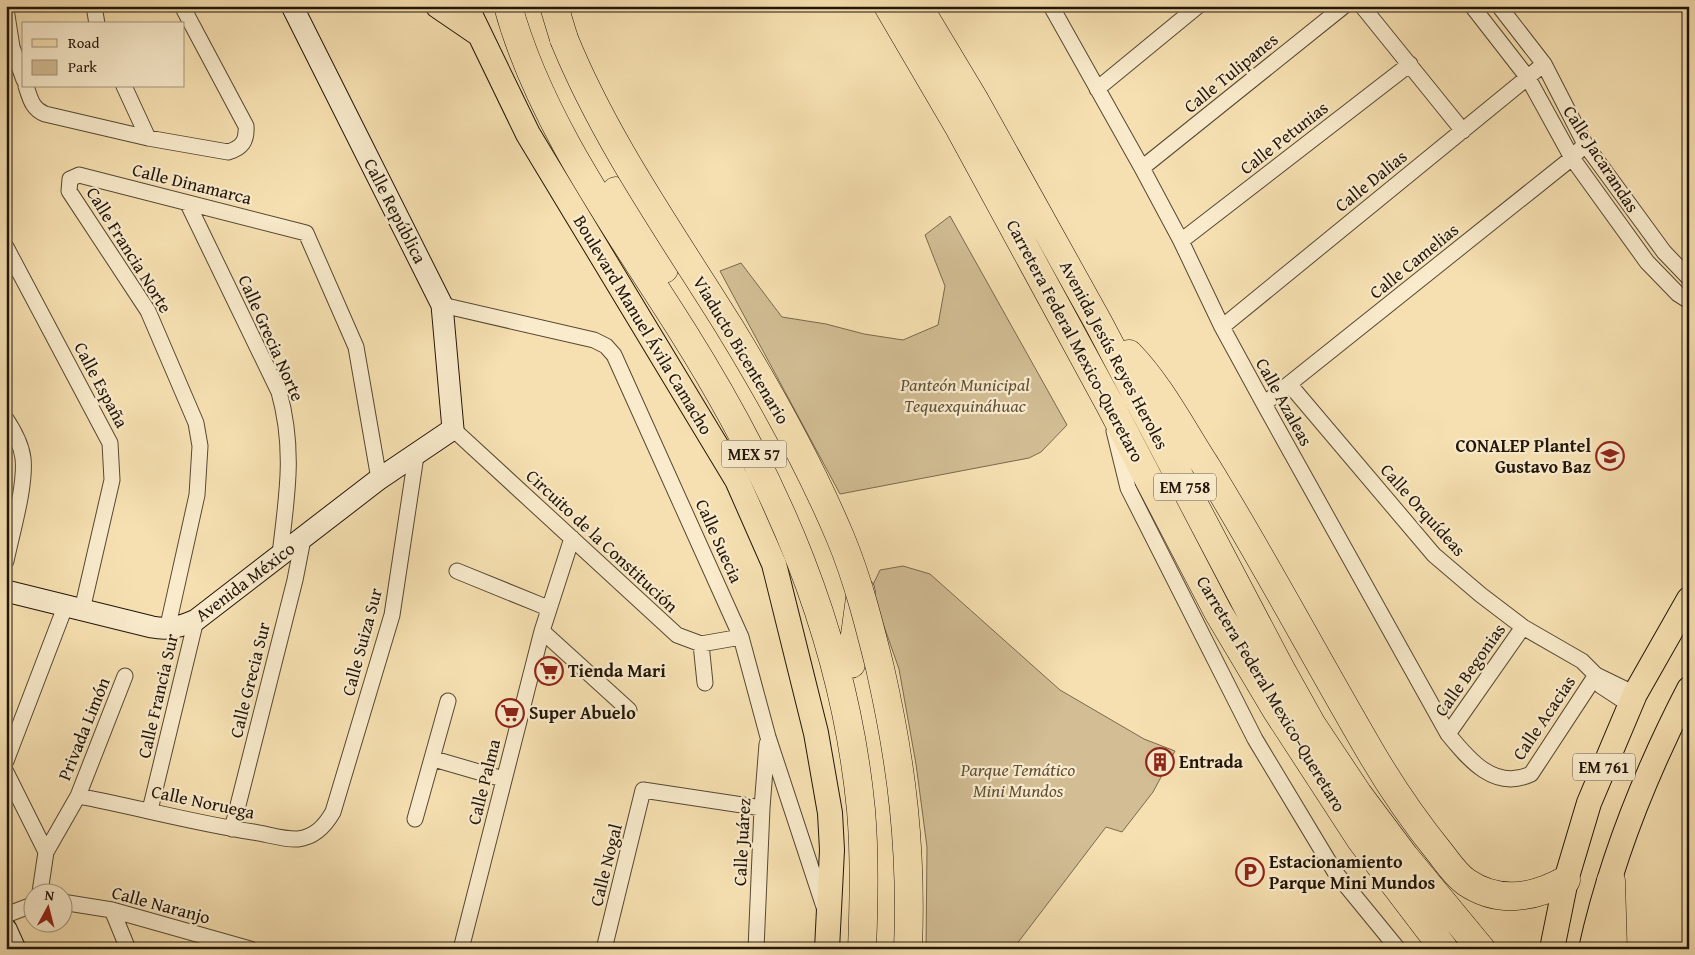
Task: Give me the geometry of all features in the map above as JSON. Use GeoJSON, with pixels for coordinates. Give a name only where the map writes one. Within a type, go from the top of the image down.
{"type":"FeatureCollection","features":[{"type":"Feature","properties":{"kind":"highway"},"geometry":{"type":"LineString","coordinates":[[493,6],[520,43]]}},
{"type":"Feature","properties":{"kind":"highway","name":"Boulevard Manuel Ávila Camacho"},"geometry":{"type":"LineString","coordinates":[[508,6],[520,43],[550,112],[569,147],[736,420],[756,457],[803,563],[839,684],[855,763],[864,850],[862,949]]}},
{"type":"Feature","properties":{"kind":"highway","name":"MEX 57"},"geometry":{"type":"LineString","coordinates":[[528,6],[551,73],[585,141],[658,258],[764,436],[787,482],[819,561],[851,664],[861,707],[874,784],[880,842],[880,899],[877,949]]}},
{"type":"Feature","properties":{"kind":"highway","name":"Viaducto Bicentenario"},"geometry":{"type":"LineString","coordinates":[[554,6],[577,70],[595,109],[762,382],[818,486],[844,548],[856,581],[876,650],[892,722],[902,780],[909,867],[908,949]]}},
{"type":"Feature","properties":{"kind":"highway","name":"Carretera Federal Mexico-Queretaro"},"geometry":{"type":"LineString","coordinates":[[888,6],[948,107],[1110,405],[1218,612],[1277,711],[1361,840],[1444,949]]}},
{"type":"Feature","properties":{"kind":"highway","name":"Avenida Jesús Reyes Heroles"},"geometry":{"type":"LineString","coordinates":[[918,6],[975,101],[1098,322],[1312,725],[1358,794],[1387,833],[1465,932],[1481,949]]}},
{"type":"Feature","properties":{"kind":"highway"},"geometry":{"type":"LineString","coordinates":[[658,258],[729,302]]}},
{"type":"Feature","properties":{"kind":"highway"},"geometry":{"type":"LineString","coordinates":[[1098,322],[1140,366],[1181,427],[1250,538],[1386,778],[1428,839],[1453,869],[1465,881],[1482,891],[1504,896],[1524,896],[1545,891],[1566,880]]}},
{"type":"Feature","properties":{"kind":"highway"},"geometry":{"type":"LineString","coordinates":[[851,664],[863,578]]}},
{"type":"Feature","properties":{"kind":"highway"},"geometry":{"type":"LineString","coordinates":[[1611,880],[1613,949]]}},
{"type":"Feature","properties":{"kind":"main road"},"geometry":{"type":"LineString","coordinates":[[438,6],[480,35]]}},
{"type":"Feature","properties":{"kind":"main road","name":"Boulevard Manuel Ávila Camacho"},"geometry":{"type":"LineString","coordinates":[[466,6],[528,134],[737,480],[774,564],[816,733],[830,813],[832,850],[827,949]]}},
{"type":"Feature","properties":{"kind":"main road"},"geometry":{"type":"LineString","coordinates":[[562,6],[589,76],[607,115],[729,302],[802,434],[832,496],[863,578],[891,673],[908,776],[914,830],[916,949]]}},
{"type":"Feature","properties":{"kind":"main road","name":"EM 761"},"geometry":{"type":"LineString","coordinates":[[1552,949],[1566,880],[1589,802],[1633,700],[1689,598]]}},
{"type":"Feature","properties":{"kind":"main road","name":"EM 761"},"geometry":{"type":"LineString","coordinates":[[1591,949],[1611,880],[1642,790],[1689,689]]}},
{"type":"Feature","properties":{"kind":"street"},"geometry":{"type":"LineString","coordinates":[[94,6],[97,22]]}},
{"type":"Feature","properties":{"kind":"street"},"geometry":{"type":"LineString","coordinates":[[27,88],[32,104],[40,112],[148,138],[228,152],[238,149],[244,144],[246,126],[182,6]]}},
{"type":"Feature","properties":{"kind":"street","name":"Calle República"},"geometry":{"type":"LineString","coordinates":[[292,6],[442,305],[453,429]]}},
{"type":"Feature","properties":{"kind":"street"},"geometry":{"type":"LineString","coordinates":[[1097,89],[1198,6]]}},
{"type":"Feature","properties":{"kind":"street","name":"Calle Tulipanes"},"geometry":{"type":"LineString","coordinates":[[1142,168],[1344,6]]}},
{"type":"Feature","properties":{"kind":"street"},"geometry":{"type":"LineString","coordinates":[[1362,6],[1463,131]]}},
{"type":"Feature","properties":{"kind":"street","name":"Calle Jacarandas"},"geometry":{"type":"LineString","coordinates":[[1472,6],[1528,78],[1572,158],[1647,262],[1678,294],[1689,301]]}},
{"type":"Feature","properties":{"kind":"street","name":"Calle Jacarandas"},"geometry":{"type":"LineString","coordinates":[[1499,6],[1544,64],[1585,144],[1664,252],[1689,278]]}},
{"type":"Feature","properties":{"kind":"street","name":"Calle Azaleas"},"geometry":{"type":"LineString","coordinates":[[1055,8],[1181,242],[1222,327],[1448,734],[1468,759],[1485,772],[1520,780]]}},
{"type":"Feature","properties":{"kind":"street"},"geometry":{"type":"LineString","coordinates":[[6,9],[12,47],[22,74]]}},
{"type":"Feature","properties":{"kind":"street","name":"Calle Petunias"},"geometry":{"type":"LineString","coordinates":[[1181,242],[1410,64]]}},
{"type":"Feature","properties":{"kind":"street","name":"Calle Dalias"},"geometry":{"type":"LineString","coordinates":[[1222,327],[1544,64]]}},
{"type":"Feature","properties":{"kind":"street"},"geometry":{"type":"LineString","coordinates":[[125,88],[148,138]]}},
{"type":"Feature","properties":{"kind":"street","name":"Calle Camelias"},"geometry":{"type":"LineString","coordinates":[[1264,404],[1572,158],[1585,144]]}},
{"type":"Feature","properties":{"kind":"street","name":"Calle Dinamarca"},"geometry":{"type":"LineString","coordinates":[[70,179],[79,175],[306,233],[356,347],[379,479]]}},
{"type":"Feature","properties":{"kind":"street","name":"Calle Francia Norte"},"geometry":{"type":"LineString","coordinates":[[70,179],[69,191],[148,312],[196,423],[200,446],[197,495],[167,630]]}},
{"type":"Feature","properties":{"kind":"street","name":"Calle Grecia Norte"},"geometry":{"type":"LineString","coordinates":[[188,204],[279,392],[287,420],[290,444],[280,554]]}},
{"type":"Feature","properties":{"kind":"street","name":"Calle España"},"geometry":{"type":"LineString","coordinates":[[6,247],[110,443],[112,480],[73,608],[6,760]]}},
{"type":"Feature","properties":{"kind":"street","name":"Calle Suecia"},"geometry":{"type":"LineString","coordinates":[[442,305],[594,340],[606,346],[614,355],[741,637],[768,737],[828,920]]}},
{"type":"Feature","properties":{"kind":"street","name":"Calle Orquídeas"},"geometry":{"type":"LineString","coordinates":[[1290,385],[1434,555],[1481,595],[1524,627],[1582,661],[1596,675],[1633,700]]}},
{"type":"Feature","properties":{"kind":"street"},"geometry":{"type":"LineString","coordinates":[[1110,405],[1116,441],[1128,488],[1255,739],[1335,872],[1398,949]]}},
{"type":"Feature","properties":{"kind":"street"},"geometry":{"type":"LineString","coordinates":[[6,419],[18,439],[23,458],[22,476],[6,561]]}},
{"type":"Feature","properties":{"kind":"street","name":"Avenida México"},"geometry":{"type":"LineString","coordinates":[[167,630],[196,620],[379,479],[416,456],[453,429]]}},
{"type":"Feature","properties":{"kind":"street","name":"Circuito de la Constitución"},"geometry":{"type":"LineString","coordinates":[[453,429],[677,635],[701,644]]}},
{"type":"Feature","properties":{"kind":"street","name":"Calle Suiza Sur"},"geometry":{"type":"LineString","coordinates":[[318,831],[333,812],[392,615],[416,456]]}},
{"type":"Feature","properties":{"kind":"street","name":"Calle Palma"},"geometry":{"type":"LineString","coordinates":[[461,949],[548,608],[572,538]]}},
{"type":"Feature","properties":{"kind":"street","name":"Calle Grecia Sur"},"geometry":{"type":"LineString","coordinates":[[232,829],[295,580],[302,539]]}},
{"type":"Feature","properties":{"kind":"street"},"geometry":{"type":"LineString","coordinates":[[457,571],[548,608]]}},
{"type":"Feature","properties":{"kind":"street"},"geometry":{"type":"LineString","coordinates":[[6,591],[167,630]]}},
{"type":"Feature","properties":{"kind":"street","name":"Calle Francia Sur"},"geometry":{"type":"LineString","coordinates":[[150,810],[196,620]]}},
{"type":"Feature","properties":{"kind":"street","name":"Calle Begonias"},"geometry":{"type":"LineString","coordinates":[[1448,734],[1524,627]]}},
{"type":"Feature","properties":{"kind":"street"},"geometry":{"type":"LineString","coordinates":[[542,631],[629,710]]}},
{"type":"Feature","properties":{"kind":"street"},"geometry":{"type":"LineString","coordinates":[[705,683],[701,644],[741,637]]}},
{"type":"Feature","properties":{"kind":"street","name":"Calle Acacias"},"geometry":{"type":"LineString","coordinates":[[1520,780],[1531,774],[1596,675]]}},
{"type":"Feature","properties":{"kind":"street","name":"Privada Limón"},"geometry":{"type":"LineString","coordinates":[[46,852],[78,796],[125,676]]}},
{"type":"Feature","properties":{"kind":"street"},"geometry":{"type":"LineString","coordinates":[[416,819],[434,759],[448,700]]}},
{"type":"Feature","properties":{"kind":"street","name":"Calle Juárez"},"geometry":{"type":"LineString","coordinates":[[756,949],[762,808],[768,737]]}},
{"type":"Feature","properties":{"kind":"street"},"geometry":{"type":"LineString","coordinates":[[434,759],[503,779]]}},
{"type":"Feature","properties":{"kind":"street"},"geometry":{"type":"LineString","coordinates":[[6,772],[46,852],[42,882]]}},
{"type":"Feature","properties":{"kind":"street","name":"Calle Nogal"},"geometry":{"type":"LineString","coordinates":[[604,949],[643,790],[762,808]]}},
{"type":"Feature","properties":{"kind":"street","name":"Calle Noruega"},"geometry":{"type":"LineString","coordinates":[[78,796],[232,829],[297,839],[310,836],[318,831]]}},
{"type":"Feature","properties":{"kind":"street","name":"Calle Naranjo"},"geometry":{"type":"LineString","coordinates":[[72,904],[112,910],[250,949]]}},
{"type":"Feature","properties":{"kind":"street"},"geometry":{"type":"LineString","coordinates":[[6,915],[22,908]]}},
{"type":"Feature","properties":{"kind":"street"},"geometry":{"type":"LineString","coordinates":[[112,910],[128,949]]}},
{"type":"Feature","properties":{"kind":"street"},"geometry":{"type":"LineString","coordinates":[[6,929],[15,949]]}},
{"type":"Feature","properties":{"kind":"green space","name":"Panteón Municipal Tequexquináhuac"},"geometry":{"type":"Polygon","coordinates":[[[950,216],[1067,425],[1041,452],[1029,458],[840,494],[720,271],[741,263],[782,317],[903,340],[938,325],[945,286],[925,235],[950,216]]]}},
{"type":"Feature","properties":{"kind":"green space","name":"Parque Temático Mini Mundos"},"geometry":{"type":"Polygon","coordinates":[[[903,566],[930,574],[1060,690],[1144,739],[1175,751],[1153,792],[1122,832],[1106,827],[1013,949],[926,949],[927,847],[916,764],[899,669],[871,589],[880,570],[903,566]]]}},
{"type":"Feature","properties":{"kind":"place","name":"CONALEP Plantel Gustavo Baz"},"geometry":{"type":"Point","coordinates":[1610,456]}},
{"type":"Feature","properties":{"kind":"place","name":"Tienda Mari"},"geometry":{"type":"Point","coordinates":[549,671]}},
{"type":"Feature","properties":{"kind":"place","name":"Super Abuelo"},"geometry":{"type":"Point","coordinates":[510,713]}},
{"type":"Feature","properties":{"kind":"place","name":"Entrada"},"geometry":{"type":"Point","coordinates":[1160,762]}},
{"type":"Feature","properties":{"kind":"place","name":"Estacionamiento Parque Mini Mundos"},"geometry":{"type":"Point","coordinates":[1250,872]}}]}
